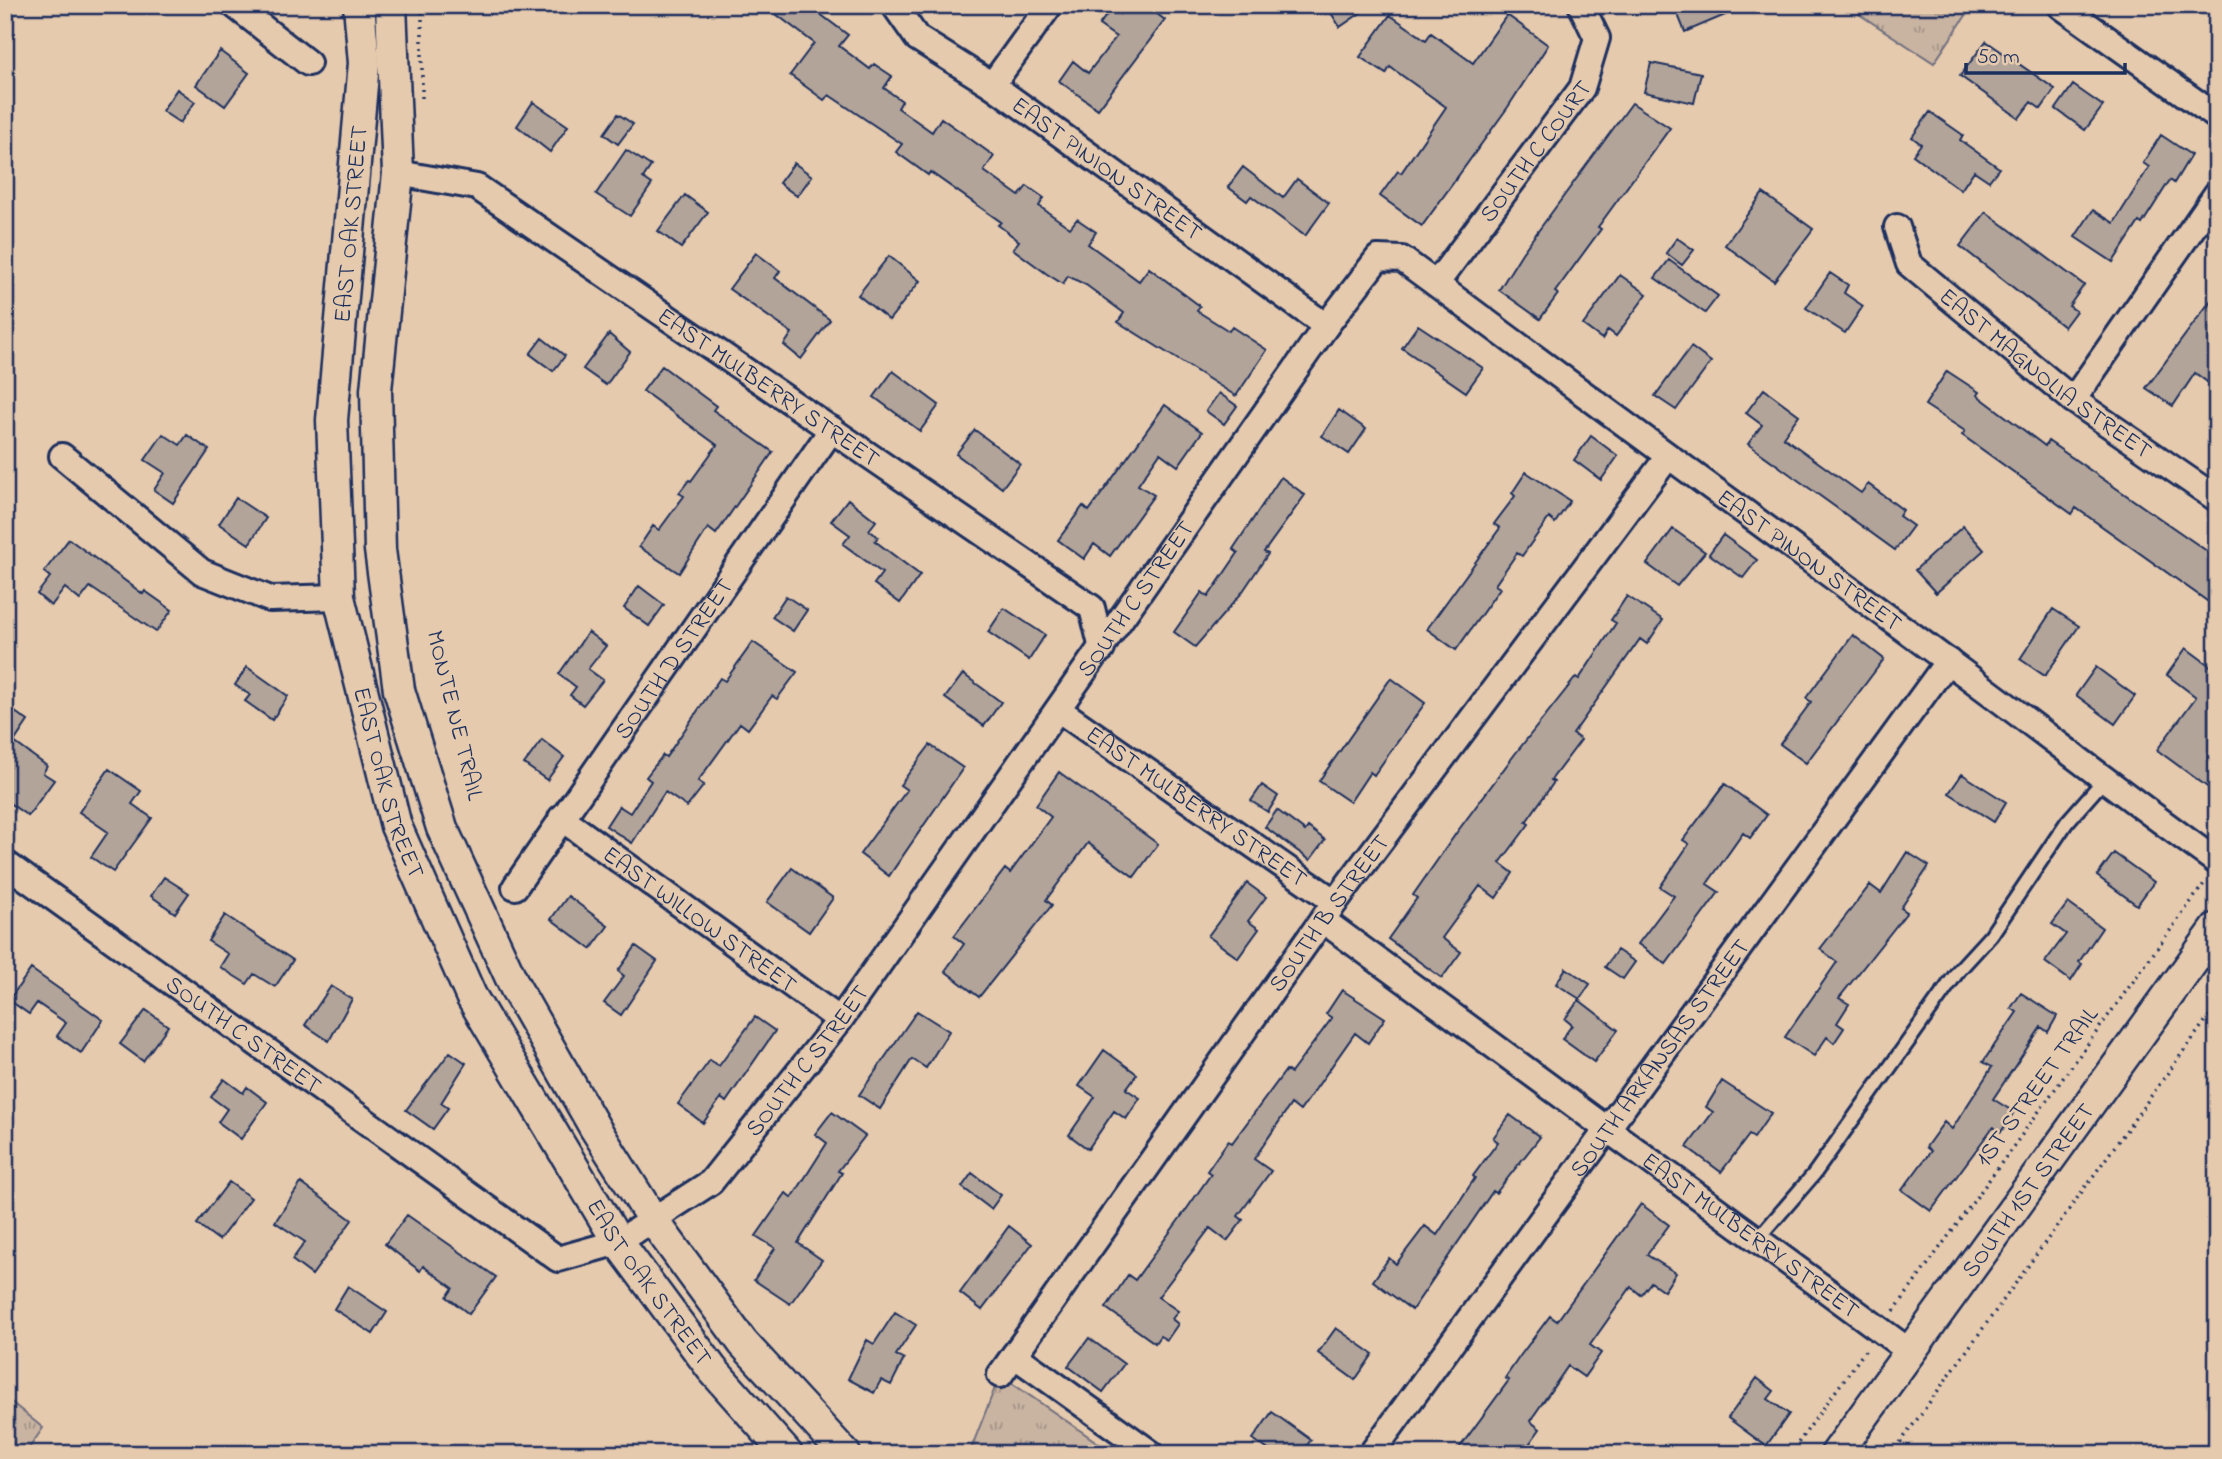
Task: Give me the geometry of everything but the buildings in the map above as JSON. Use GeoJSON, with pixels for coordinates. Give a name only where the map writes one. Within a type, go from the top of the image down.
{"type":"FeatureCollection","features":[{"type":"Feature","properties":{"kind":"street"},"geometry":{"type":"LineString","coordinates":[[234,5],[308,63]]}},
{"type":"Feature","properties":{"kind":"street","name":"EAST OAK STREET"},"geometry":{"type":"LineString","coordinates":[[359,5],[364,63],[332,420],[339,597],[401,838],[471,996],[618,1242],[712,1369],[787,1454]]}},
{"type":"Feature","properties":{"kind":"street","name":"EAST OAK STREET"},"geometry":{"type":"LineString","coordinates":[[391,5],[395,35],[398,173],[376,390],[380,550],[400,690],[442,828],[514,987],[595,1128],[653,1220],[743,1343],[845,1454]]}},
{"type":"Feature","properties":{"kind":"street","name":"EAST OAK STREET"},"geometry":{"type":"LineString","coordinates":[[395,35],[399,5]]}},
{"type":"Feature","properties":{"kind":"street","name":"EAST PINION STREET"},"geometry":{"type":"LineString","coordinates":[[894,5],[917,38],[992,85],[1326,326]]}},
{"type":"Feature","properties":{"kind":"street"},"geometry":{"type":"LineString","coordinates":[[992,85],[1050,5]]}},
{"type":"Feature","properties":{"kind":"street","name":"SOUTH C COURT"},"geometry":{"type":"LineString","coordinates":[[1436,284],[1582,88],[1597,38],[1581,5]]}},
{"type":"Feature","properties":{"kind":"street"},"geometry":{"type":"LineString","coordinates":[[2061,6],[2217,117]]}},
{"type":"Feature","properties":{"kind":"street","name":"EAST MULBERRY STREET"},"geometry":{"type":"LineString","coordinates":[[398,173],[477,187],[1092,608],[1102,649]]}},
{"type":"Feature","properties":{"kind":"street"},"geometry":{"type":"LineString","coordinates":[[2073,400],[2217,193]]}},
{"type":"Feature","properties":{"kind":"street","name":"EAST MAGNOLIA STREET"},"geometry":{"type":"LineString","coordinates":[[1897,227],[1909,264],[2073,400],[2217,499]]}},
{"type":"Feature","properties":{"kind":"street","name":"SOUTH C STREET"},"geometry":{"type":"LineString","coordinates":[[5,863],[558,1259],[618,1242],[711,1182],[840,1020],[1326,326],[1378,258],[1402,259]]}},
{"type":"Feature","properties":{"kind":"street","name":"EAST PINON STREET"},"geometry":{"type":"LineString","coordinates":[[1402,259],[1667,458],[1948,661],[2104,780],[2211,872]]}},
{"type":"Feature","properties":{"kind":"street","name":"SOUTH D STREET"},"geometry":{"type":"LineString","coordinates":[[515,887],[832,429]]}},
{"type":"Feature","properties":{"kind":"street"},"geometry":{"type":"LineString","coordinates":[[62,456],[202,572],[270,599],[339,597]]}},
{"type":"Feature","properties":{"kind":"street","name":"SOUTH B STREET"},"geometry":{"type":"LineString","coordinates":[[1152,1454],[1007,1365],[1330,911],[1667,458]]}},
{"type":"Feature","properties":{"kind":"street","name":"SOUTH ARKANSAS STREET"},"geometry":{"type":"LineString","coordinates":[[1371,1454],[1948,661]]}},
{"type":"Feature","properties":{"kind":"street","name":"EAST MULBERRY STREET"},"geometry":{"type":"LineString","coordinates":[[1059,710],[1330,911],[1609,1128],[1909,1351]]}},
{"type":"Feature","properties":{"kind":"street","name":"EAST WILLOW STREET"},"geometry":{"type":"LineString","coordinates":[[561,818],[840,1020]]}},
{"type":"Feature","properties":{"kind":"street","name":"SOUTH 1ST STREET"},"geometry":{"type":"LineString","coordinates":[[1836,1454],[2217,928]]}},
{"type":"Feature","properties":{"kind":"lane"},"geometry":{"type":"LineString","coordinates":[[1758,1238],[1814,1174],[1959,970],[1991,935],[2067,822],[2104,780]]}},
{"type":"Feature","properties":{"kind":"path"},"geometry":{"type":"LineString","coordinates":[[422,5],[422,106]]}},
{"type":"Feature","properties":{"kind":"path","name":"1ST STREET TRAIL"},"geometry":{"type":"LineString","coordinates":[[1895,1310],[2211,872]]}},
{"type":"Feature","properties":{"kind":"path"},"geometry":{"type":"LineString","coordinates":[[1892,1454],[2217,1005]]}},
{"type":"Feature","properties":{"kind":"path"},"geometry":{"type":"LineString","coordinates":[[1790,1454],[1868,1346]]}},
{"type":"Feature","properties":{"kind":"green space"},"geometry":{"type":"Polygon","coordinates":[[[1845,5],[1973,5],[1934,63],[1845,5]]]}},
{"type":"Feature","properties":{"kind":"green space"},"geometry":{"type":"Polygon","coordinates":[[[1000,1375],[1114,1454],[969,1454],[1000,1375]]]}},
{"type":"Feature","properties":{"kind":"green space"},"geometry":{"type":"Polygon","coordinates":[[[5,1397],[43,1428],[25,1454],[5,1454],[5,1397]]]}}]}
